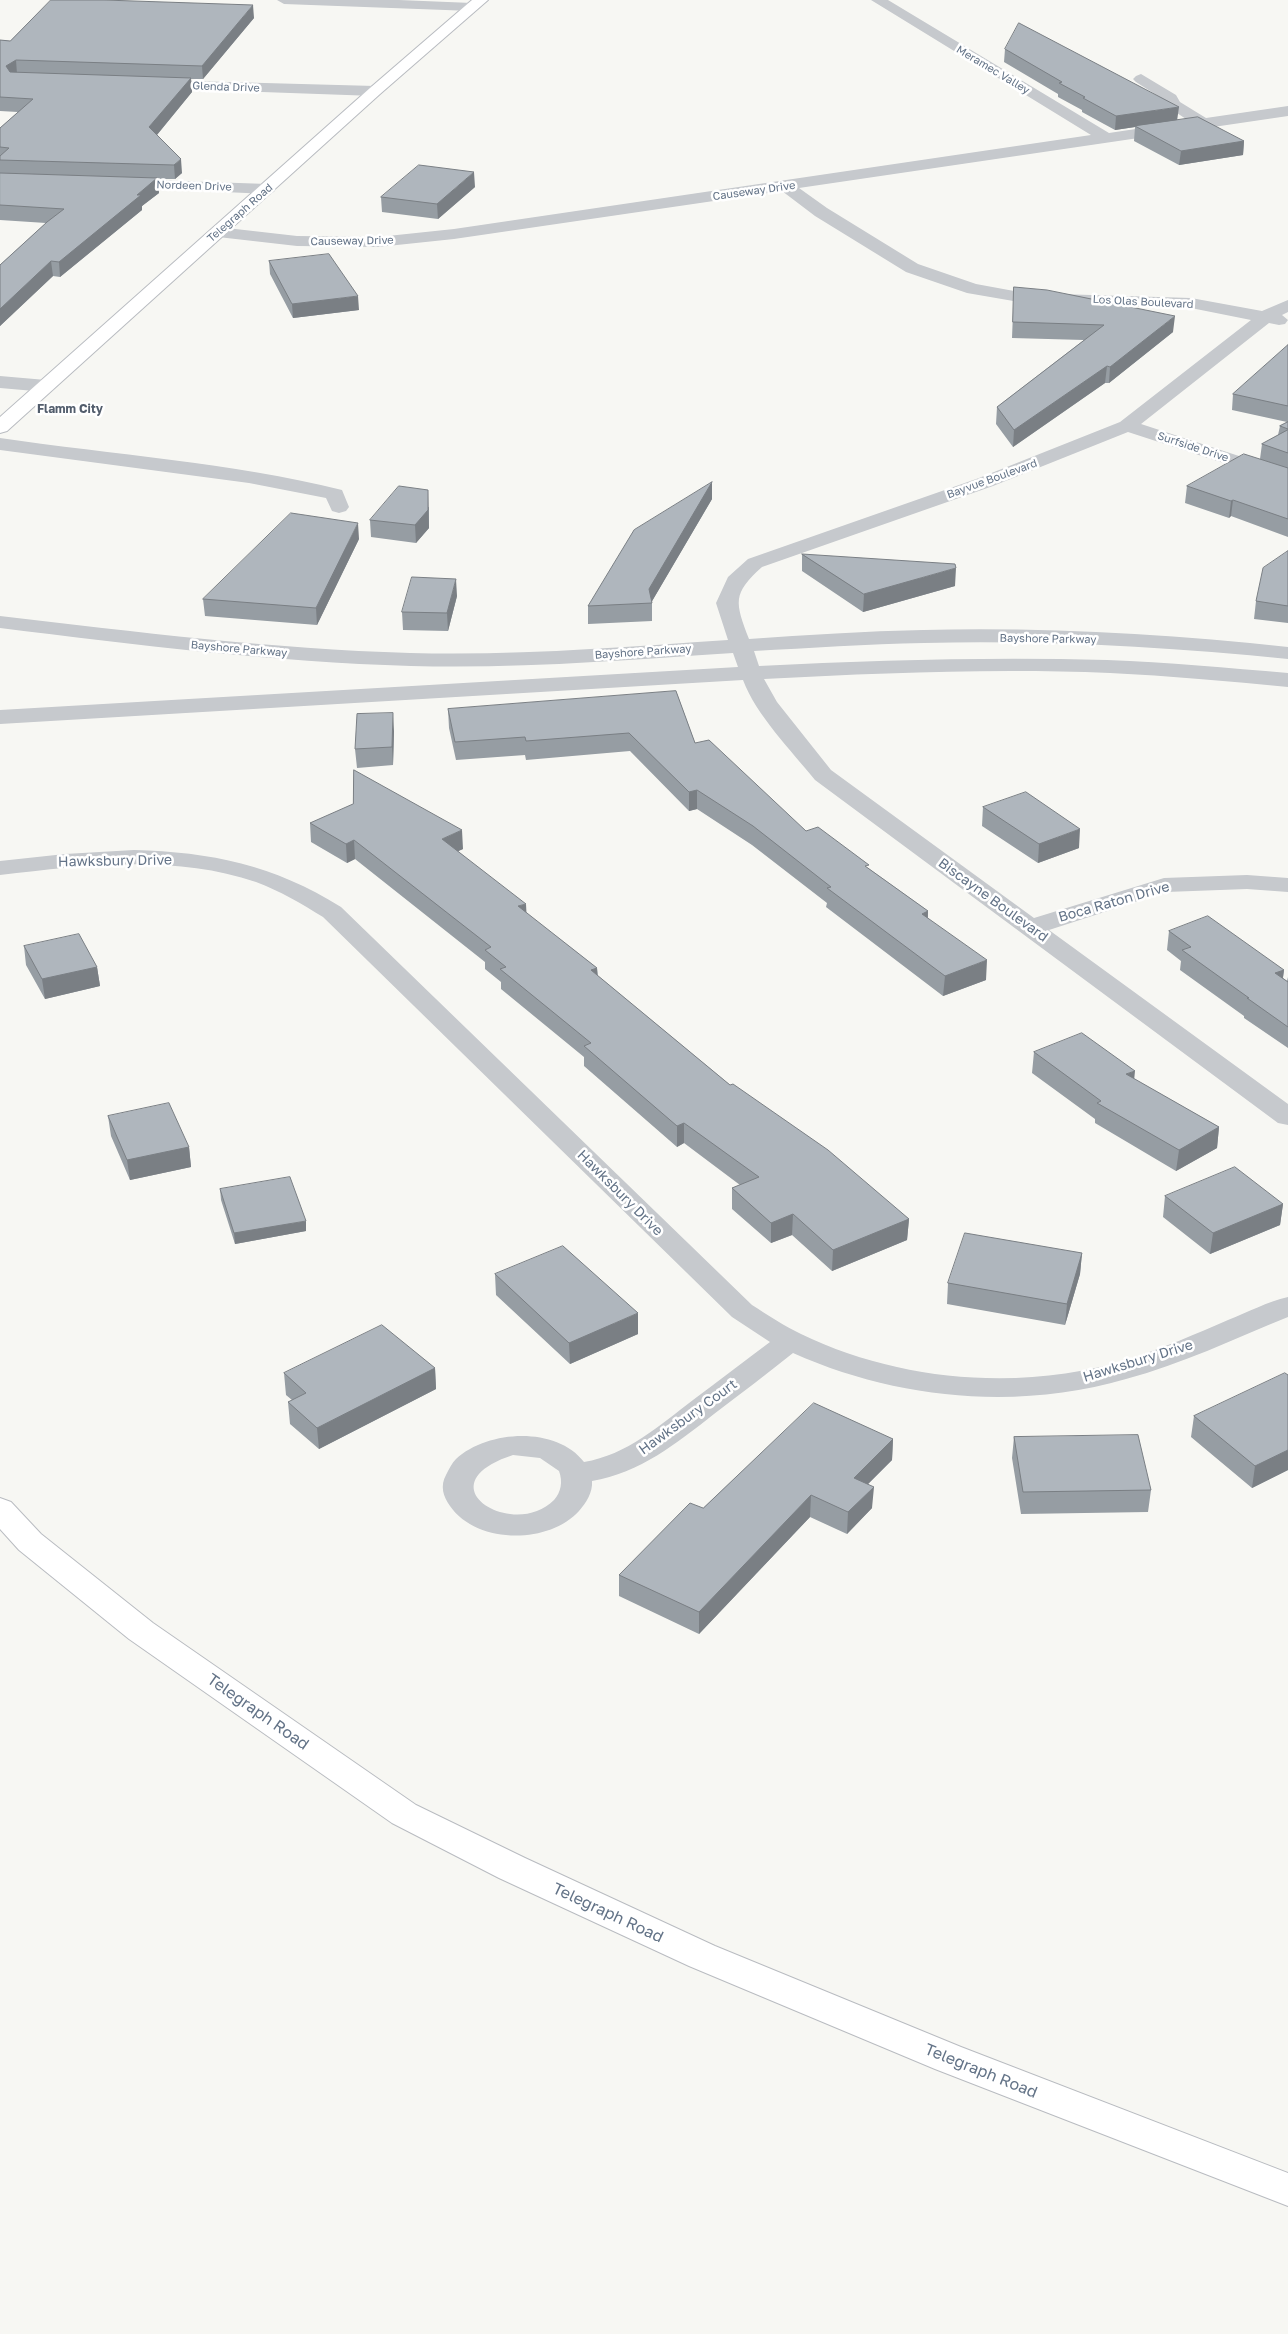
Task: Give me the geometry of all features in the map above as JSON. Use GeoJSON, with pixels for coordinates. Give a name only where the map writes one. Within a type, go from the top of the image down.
{"type":"FeatureCollection","features":[{"type":"Feature","properties":{"kind":"main road","name":"Telegraph Road"},"geometry":{"type":"LineString","coordinates":[[0,427],[268,189],[375,91],[476,4]]}},
{"type":"Feature","properties":{"kind":"main road","name":"Telegraph Road"},"geometry":{"type":"LineString","coordinates":[[0,1509],[30,1542],[140,1631],[404,1814],[512,1868],[702,1956],[948,2058],[1288,2190]]}},
{"type":"Feature","properties":{"kind":"street"},"geometry":{"type":"LineString","coordinates":[[284,0],[476,4]]}},
{"type":"Feature","properties":{"kind":"street","name":"Meramec Valley"},"geometry":{"type":"LineString","coordinates":[[878,0],[1108,139]]}},
{"type":"Feature","properties":{"kind":"street"},"geometry":{"type":"LineString","coordinates":[[1142,79],[1171,98],[1173,104],[1204,124]]}},
{"type":"Feature","properties":{"kind":"street","name":"Glenda Drive"},"geometry":{"type":"LineString","coordinates":[[136,85],[375,91]]}},
{"type":"Feature","properties":{"kind":"street","name":"Causeway Drive"},"geometry":{"type":"LineString","coordinates":[[218,232],[297,241],[378,242],[454,234],[1288,111]]}},
{"type":"Feature","properties":{"kind":"street","name":"Nordeen Drive"},"geometry":{"type":"LineString","coordinates":[[109,184],[268,189]]}},
{"type":"Feature","properties":{"kind":"street","name":"Los Olas Boulevard"},"geometry":{"type":"LineString","coordinates":[[786,186],[821,212],[912,268],[973,289],[1025,298],[1191,303],[1267,316],[1288,322]]}},
{"type":"Feature","properties":{"kind":"street","name":"Bayvue Boulevard"},"geometry":{"type":"LineString","coordinates":[[741,645],[727,603],[735,581],[755,563],[986,482],[1127,426],[1267,316],[1288,305]]}},
{"type":"Feature","properties":{"kind":"street"},"geometry":{"type":"LineString","coordinates":[[0,382],[46,386]]}},
{"type":"Feature","properties":{"kind":"street","name":"Surfside Drive"},"geometry":{"type":"LineString","coordinates":[[1127,426],[1288,478]]}},
{"type":"Feature","properties":{"kind":"street"},"geometry":{"type":"LineString","coordinates":[[0,444],[288,482],[335,494],[339,507]]}},
{"type":"Feature","properties":{"kind":"street","name":"Bayshore Parkway"},"geometry":{"type":"LineString","coordinates":[[0,622],[171,643],[283,654],[386,659],[470,660],[578,656],[896,637],[1093,640],[1288,653]]}},
{"type":"Feature","properties":{"kind":"street","name":"Biscayne Boulevard"},"geometry":{"type":"LineString","coordinates":[[741,645],[758,691],[823,775],[1288,1117]]}},
{"type":"Feature","properties":{"kind":"street","name":"Bayshore Parkway"},"geometry":{"type":"LineString","coordinates":[[0,717],[751,672],[887,666],[1069,665],[1288,680]]}},
{"type":"Feature","properties":{"kind":"street","name":"Hawksbury Drive"},"geometry":{"type":"LineString","coordinates":[[0,868],[88,859],[179,860],[222,866],[255,874],[301,893],[332,912],[742,1311],[790,1341],[842,1362],[919,1382],[977,1388],[1035,1386],[1090,1379],[1164,1356],[1288,1306]]}},
{"type":"Feature","properties":{"kind":"street","name":"Boca Raton Drive"},"geometry":{"type":"LineString","coordinates":[[1032,927],[1164,885],[1247,882],[1288,885]]}},
{"type":"Feature","properties":{"kind":"street","name":"Hawksbury Court"},"geometry":{"type":"LineString","coordinates":[[576,1473],[602,1468],[633,1457],[658,1442],[790,1341]]}},
{"type":"Feature","properties":{"kind":"building"},"geometry":{"type":"Polygon","coordinates":[[[51,0],[253,5],[202,66],[16,60],[6,66],[10,72],[191,78],[149,127],[181,159],[174,165],[0,160],[0,156],[9,148],[0,147],[0,128],[33,99],[0,97],[0,40],[10,41],[51,0]]]}},
{"type":"Feature","properties":{"kind":"building"},"geometry":{"type":"Polygon","coordinates":[[[1019,23],[1179,107],[1116,116],[1083,98],[1085,97],[1059,83],[1062,82],[1005,49],[1019,23]]]}},
{"type":"Feature","properties":{"kind":"building"},"geometry":{"type":"Polygon","coordinates":[[[1198,117],[1244,141],[1181,151],[1135,126],[1198,117]]]}},
{"type":"Feature","properties":{"kind":"building"},"geometry":{"type":"Polygon","coordinates":[[[419,165],[474,172],[437,204],[381,197],[419,165]]]}},
{"type":"Feature","properties":{"kind":"building"},"geometry":{"type":"Polygon","coordinates":[[[0,173],[157,178],[137,195],[141,195],[59,262],[51,261],[0,309],[0,265],[64,209],[0,205],[0,173]]]}},
{"type":"Feature","properties":{"kind":"building"},"geometry":{"type":"Polygon","coordinates":[[[329,254],[358,296],[292,304],[269,261],[329,254]]]}},
{"type":"Feature","properties":{"kind":"building"},"geometry":{"type":"Polygon","coordinates":[[[1014,287],[1047,290],[1175,316],[1110,367],[1107,366],[1014,430],[997,407],[1104,325],[1013,322],[1014,287]]]}},
{"type":"Feature","properties":{"kind":"building"},"geometry":{"type":"Polygon","coordinates":[[[1288,345],[1288,406],[1233,394],[1288,345]]]}},
{"type":"Feature","properties":{"kind":"building"},"geometry":{"type":"Polygon","coordinates":[[[1288,422],[1288,429],[1280,426],[1288,422]]]}},
{"type":"Feature","properties":{"kind":"building"},"geometry":{"type":"Polygon","coordinates":[[[1288,430],[1288,453],[1262,444],[1288,430]]]}},
{"type":"Feature","properties":{"kind":"building"},"geometry":{"type":"Polygon","coordinates":[[[1244,454],[1288,468],[1288,519],[1187,486],[1244,454]]]}},
{"type":"Feature","properties":{"kind":"building"},"geometry":{"type":"Polygon","coordinates":[[[712,482],[649,589],[652,603],[588,606],[634,530],[712,482]]]}},
{"type":"Feature","properties":{"kind":"building"},"geometry":{"type":"Polygon","coordinates":[[[399,486],[428,490],[428,510],[415,525],[370,520],[399,486]]]}},
{"type":"Feature","properties":{"kind":"building"},"geometry":{"type":"Polygon","coordinates":[[[291,513],[358,523],[316,608],[203,599],[291,513]]]}},
{"type":"Feature","properties":{"kind":"building"},"geometry":{"type":"Polygon","coordinates":[[[1288,551],[1288,606],[1256,601],[1263,568],[1288,551]]]}},
{"type":"Feature","properties":{"kind":"building"},"geometry":{"type":"Polygon","coordinates":[[[802,554],[955,564],[956,568],[864,594],[802,554]]]}},
{"type":"Feature","properties":{"kind":"building"},"geometry":{"type":"Polygon","coordinates":[[[412,577],[456,579],[447,613],[402,612],[412,577]]]}},
{"type":"Feature","properties":{"kind":"building"},"geometry":{"type":"Polygon","coordinates":[[[676,691],[695,743],[709,740],[806,831],[818,827],[869,865],[865,866],[928,911],[922,914],[987,960],[945,976],[827,888],[831,887],[753,826],[697,790],[689,792],[629,733],[526,741],[525,737],[455,742],[448,709],[676,691]]]}},
{"type":"Feature","properties":{"kind":"building"},"geometry":{"type":"Polygon","coordinates":[[[393,713],[392,747],[355,749],[357,714],[393,713]]]}},
{"type":"Feature","properties":{"kind":"building"},"geometry":{"type":"Polygon","coordinates":[[[354,770],[462,830],[442,839],[526,904],[518,906],[597,968],[591,970],[730,1085],[733,1084],[828,1150],[909,1219],[833,1250],[793,1214],[771,1223],[732,1188],[759,1177],[684,1123],[677,1126],[584,1046],[591,1043],[500,969],[506,967],[485,950],[491,947],[354,840],[346,844],[310,823],[353,804],[354,770]]]}},
{"type":"Feature","properties":{"kind":"building"},"geometry":{"type":"Polygon","coordinates":[[[1026,792],[1080,829],[1039,844],[983,807],[1026,792]]]}},
{"type":"Feature","properties":{"kind":"building"},"geometry":{"type":"Polygon","coordinates":[[[1208,916],[1284,970],[1275,973],[1288,982],[1288,1027],[1182,950],[1191,947],[1169,931],[1208,916]]]}},
{"type":"Feature","properties":{"kind":"building"},"geometry":{"type":"Polygon","coordinates":[[[79,934],[97,967],[42,979],[24,946],[79,934]]]}},
{"type":"Feature","properties":{"kind":"building"},"geometry":{"type":"Polygon","coordinates":[[[1082,1033],[1135,1071],[1126,1074],[1219,1127],[1179,1150],[1097,1103],[1101,1101],[1034,1052],[1082,1033]]]}},
{"type":"Feature","properties":{"kind":"building"},"geometry":{"type":"Polygon","coordinates":[[[169,1103],[189,1147],[127,1160],[108,1116],[169,1103]]]}},
{"type":"Feature","properties":{"kind":"building"},"geometry":{"type":"Polygon","coordinates":[[[1235,1167],[1283,1204],[1213,1233],[1165,1196],[1235,1167]]]}},
{"type":"Feature","properties":{"kind":"building"},"geometry":{"type":"Polygon","coordinates":[[[290,1177],[306,1221],[234,1233],[220,1189],[290,1177]]]}},
{"type":"Feature","properties":{"kind":"building"},"geometry":{"type":"Polygon","coordinates":[[[965,1233],[1082,1253],[1067,1304],[948,1283],[965,1233]]]}},
{"type":"Feature","properties":{"kind":"building"},"geometry":{"type":"Polygon","coordinates":[[[563,1246],[638,1313],[569,1343],[495,1274],[563,1246]]]}},
{"type":"Feature","properties":{"kind":"building"},"geometry":{"type":"Polygon","coordinates":[[[382,1325],[435,1368],[317,1428],[288,1402],[306,1393],[284,1373],[382,1325]]]}},
{"type":"Feature","properties":{"kind":"building"},"geometry":{"type":"Polygon","coordinates":[[[1285,1373],[1288,1375],[1288,1450],[1255,1466],[1194,1416],[1285,1373]]]}},
{"type":"Feature","properties":{"kind":"building"},"geometry":{"type":"Polygon","coordinates":[[[814,1403],[893,1439],[854,1478],[874,1487],[848,1512],[811,1495],[699,1612],[619,1575],[690,1503],[703,1508],[814,1403]]]}},
{"type":"Feature","properties":{"kind":"building"},"geometry":{"type":"Polygon","coordinates":[[[1138,1435],[1151,1490],[1023,1492],[1014,1437],[1138,1435]]]}},
{"type":"Feature","properties":{"kind":"district","name":"Flamm City"},"geometry":{"type":"Point","coordinates":[70,409]}}]}
